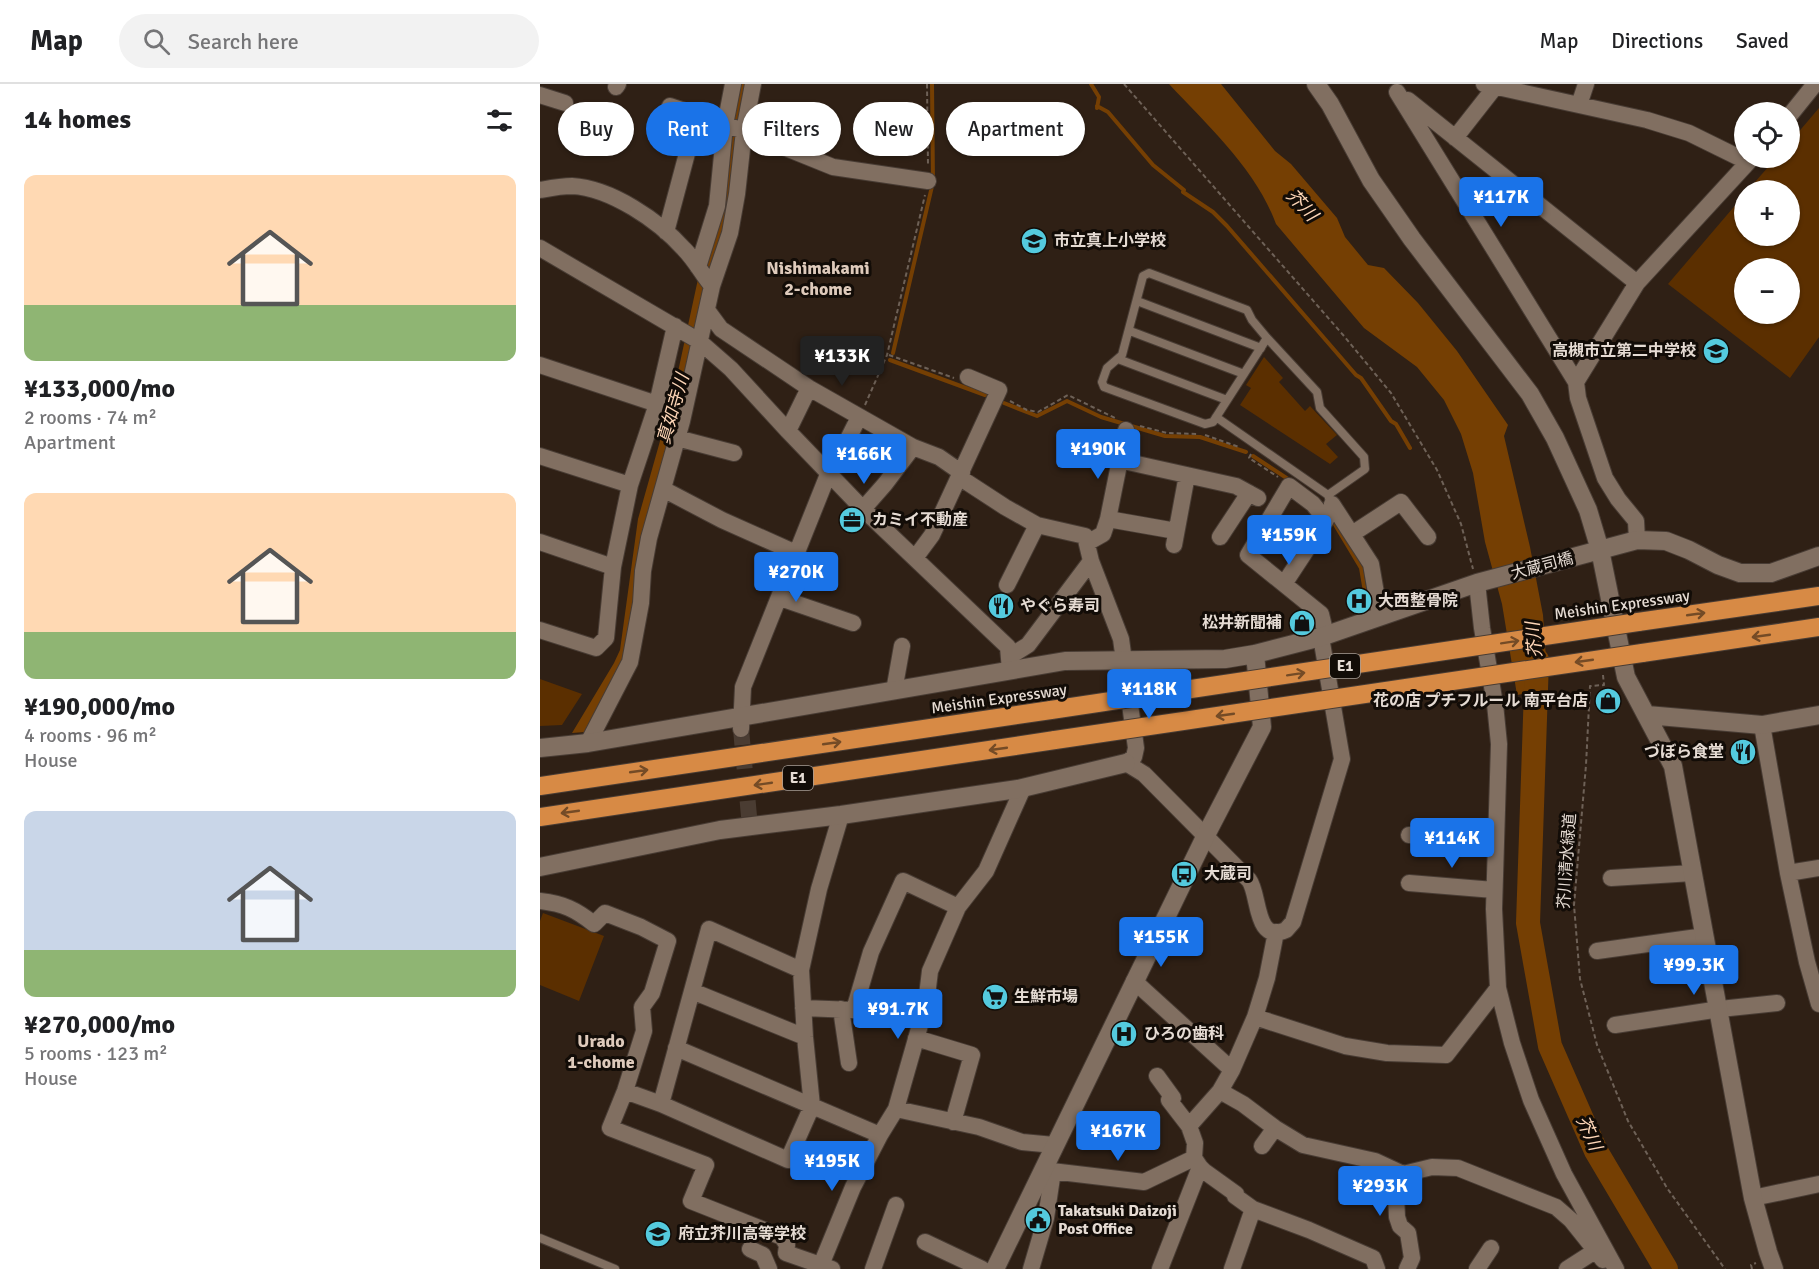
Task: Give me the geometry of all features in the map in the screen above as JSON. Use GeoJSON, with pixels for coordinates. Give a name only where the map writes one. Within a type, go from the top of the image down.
{"type":"FeatureCollection","features":[{"type":"Feature","properties":{"kind":"highway","name":"Meishin Expressway"},"geometry":{"type":"LineString","coordinates":[[540,786],[1819,596]]}},
{"type":"Feature","properties":{"kind":"highway","name":"E1"},"geometry":{"type":"LineString","coordinates":[[540,817],[1819,627]]}},
{"type":"Feature","properties":{"kind":"street"},"geometry":{"type":"LineString","coordinates":[[705,277],[730,233],[737,194],[734,84]]}},
{"type":"Feature","properties":{"kind":"street"},"geometry":{"type":"LineString","coordinates":[[588,743],[630,662],[641,603],[648,538],[678,438],[707,310],[705,277],[717,206],[734,128],[753,84]]}},
{"type":"Feature","properties":{"kind":"street"},"geometry":{"type":"LineString","coordinates":[[1316,84],[1330,104],[1371,180],[1426,258],[1530,394],[1555,438],[1588,510],[1600,550],[1626,677],[1673,766],[1720,1009],[1753,1198],[1770,1259]]}},
{"type":"Feature","properties":{"kind":"street"},"geometry":{"type":"LineString","coordinates":[[1579,105],[1586,84]]}},
{"type":"Feature","properties":{"kind":"street"},"geometry":{"type":"LineString","coordinates":[[1800,103],[1815,84]]}},
{"type":"Feature","properties":{"kind":"street"},"geometry":{"type":"LineString","coordinates":[[1455,138],[1490,85],[1647,120],[1689,133],[1734,153]]}},
{"type":"Feature","properties":{"kind":"street"},"geometry":{"type":"LineString","coordinates":[[1394,88],[1637,283]]}},
{"type":"Feature","properties":{"kind":"street"},"geometry":{"type":"LineString","coordinates":[[1394,88],[1576,382],[1578,398],[1605,478],[1618,499],[1636,520],[1637,540]]}},
{"type":"Feature","properties":{"kind":"street"},"geometry":{"type":"LineString","coordinates":[[540,95],[562,102]]}},
{"type":"Feature","properties":{"kind":"street"},"geometry":{"type":"LineString","coordinates":[[730,127],[833,167],[928,182]]}},
{"type":"Feature","properties":{"kind":"street"},"geometry":{"type":"LineString","coordinates":[[666,232],[686,156]]}},
{"type":"Feature","properties":{"kind":"street"},"geometry":{"type":"LineString","coordinates":[[1576,382],[1637,283],[1743,168]]}},
{"type":"Feature","properties":{"kind":"street"},"geometry":{"type":"LineString","coordinates":[[540,190],[572,186],[598,192],[634,208],[684,248],[705,277]]}},
{"type":"Feature","properties":{"kind":"street"},"geometry":{"type":"LineString","coordinates":[[540,248],[699,341],[731,369],[863,509],[1008,647],[1009,664]]}},
{"type":"Feature","properties":{"kind":"street"},"geometry":{"type":"LineString","coordinates":[[540,867],[720,830],[1023,788],[1126,763],[1134,757],[1136,748],[1121,639],[1091,561],[1085,536],[1037,525],[1005,507],[939,457],[913,447],[809,388],[721,329],[707,310]]}},
{"type":"Feature","properties":{"kind":"street"},"geometry":{"type":"LineString","coordinates":[[540,630],[596,648],[606,638],[613,567],[630,485],[657,404],[675,326]]}},
{"type":"Feature","properties":{"kind":"street"},"geometry":{"type":"LineString","coordinates":[[540,365],[657,404]]}},
{"type":"Feature","properties":{"kind":"street"},"geometry":{"type":"LineString","coordinates":[[915,558],[932,535],[999,390],[968,377]]}},
{"type":"Feature","properties":{"kind":"street"},"geometry":{"type":"LineString","coordinates":[[788,431],[809,388]]}},
{"type":"Feature","properties":{"kind":"street"},"geometry":{"type":"LineString","coordinates":[[741,723],[743,687],[829,472],[836,463],[859,417]]}},
{"type":"Feature","properties":{"kind":"street"},"geometry":{"type":"LineString","coordinates":[[1087,543],[1103,534],[1108,519],[1126,425]]}},
{"type":"Feature","properties":{"kind":"street"},"geometry":{"type":"LineString","coordinates":[[678,438],[734,453]]}},
{"type":"Feature","properties":{"kind":"street"},"geometry":{"type":"LineString","coordinates":[[863,509],[913,447]]}},
{"type":"Feature","properties":{"kind":"street"},"geometry":{"type":"LineString","coordinates":[[540,456],[630,485]]}},
{"type":"Feature","properties":{"kind":"street"},"geometry":{"type":"LineString","coordinates":[[1119,460],[1236,486],[1253,496],[1220,537]]}},
{"type":"Feature","properties":{"kind":"street"},"geometry":{"type":"LineString","coordinates":[[1108,519],[1175,538],[1187,475]]}},
{"type":"Feature","properties":{"kind":"street"},"geometry":{"type":"LineString","coordinates":[[1126,763],[1144,774],[1251,883],[1261,922],[1268,929],[1276,932],[1286,930],[1293,922],[1342,759],[1321,614],[1248,555],[1288,486],[1313,504],[1326,520],[1284,584]]}},
{"type":"Feature","properties":{"kind":"street"},"geometry":{"type":"LineString","coordinates":[[663,489],[722,520],[796,554]]}},
{"type":"Feature","properties":{"kind":"street"},"geometry":{"type":"LineString","coordinates":[[1330,499],[1371,564],[1380,616]]}},
{"type":"Feature","properties":{"kind":"street"},"geometry":{"type":"LineString","coordinates":[[1352,534],[1401,502],[1428,537]]}},
{"type":"Feature","properties":{"kind":"street"},"geometry":{"type":"LineString","coordinates":[[1008,585],[1037,525]]}},
{"type":"Feature","properties":{"kind":"street","name":"大蔵司橋"},"geometry":{"type":"LineString","coordinates":[[540,747],[741,723],[1009,664],[1225,659],[1255,654],[1324,636],[1481,582],[1637,540],[1666,541],[1740,573],[1771,573],[1819,556]]}},
{"type":"Feature","properties":{"kind":"street"},"geometry":{"type":"LineString","coordinates":[[540,542],[613,567]]}},
{"type":"Feature","properties":{"kind":"street"},"geometry":{"type":"LineString","coordinates":[[1009,664],[1028,645],[1091,561]]}},
{"type":"Feature","properties":{"kind":"street"},"geometry":{"type":"LineString","coordinates":[[1481,582],[1482,628],[1496,704],[1499,744],[1494,890],[1498,988],[1512,1043],[1531,1100],[1564,1174],[1614,1269]]}},
{"type":"Feature","properties":{"kind":"street"},"geometry":{"type":"LineString","coordinates":[[780,598],[853,623]]}},
{"type":"Feature","properties":{"kind":"street"},"geometry":{"type":"LineString","coordinates":[[894,691],[902,646]]}},
{"type":"Feature","properties":{"kind":"street"},"geometry":{"type":"LineString","coordinates":[[1031,1269],[1046,1218],[1048,1171],[1054,1145],[1206,835],[1262,727],[1255,654]]}},
{"type":"Feature","properties":{"kind":"street"},"geometry":{"type":"LineString","coordinates":[[1647,715],[1762,725],[1819,715]]}},
{"type":"Feature","properties":{"kind":"street"},"geometry":{"type":"LineString","coordinates":[[1762,725],[1788,873],[1813,961],[1819,1004]]}},
{"type":"Feature","properties":{"kind":"street"},"geometry":{"type":"LineString","coordinates":[[540,901],[561,903],[579,912],[594,924],[605,913],[641,927],[668,941],[652,993],[642,1007],[644,1031],[625,1091],[610,1128],[706,1165],[691,1201],[782,1237],[787,1245],[784,1261],[827,1267],[853,1186],[896,1109],[926,1004],[930,971],[957,906],[986,871],[1023,788]]}},
{"type":"Feature","properties":{"kind":"street"},"geometry":{"type":"LineString","coordinates":[[625,1091],[661,1104],[788,1161],[812,1106],[804,1036],[801,970],[819,889],[841,815]]}},
{"type":"Feature","properties":{"kind":"street"},"geometry":{"type":"LineString","coordinates":[[1409,835],[1495,840]]}},
{"type":"Feature","properties":{"kind":"street"},"geometry":{"type":"LineString","coordinates":[[1788,873],[1819,868]]}},
{"type":"Feature","properties":{"kind":"street"},"geometry":{"type":"LineString","coordinates":[[1611,878],[1693,873]]}},
{"type":"Feature","properties":{"kind":"street"},"geometry":{"type":"LineString","coordinates":[[803,1008],[854,1010],[871,952],[903,881],[957,906]]}},
{"type":"Feature","properties":{"kind":"street"},"geometry":{"type":"LineString","coordinates":[[1409,884],[1494,890]]}},
{"type":"Feature","properties":{"kind":"street"},"geometry":{"type":"LineString","coordinates":[[661,1104],[709,929],[801,970]]}},
{"type":"Feature","properties":{"kind":"street"},"geometry":{"type":"LineString","coordinates":[[1189,1126],[1220,1091],[1232,1070],[1255,1017],[1267,978],[1276,932]]}},
{"type":"Feature","properties":{"kind":"street"},"geometry":{"type":"LineString","coordinates":[[1597,951],[1705,936]]}},
{"type":"Feature","properties":{"kind":"street"},"geometry":{"type":"LineString","coordinates":[[1134,981],[1232,1070]]}},
{"type":"Feature","properties":{"kind":"street"},"geometry":{"type":"LineString","coordinates":[[1255,1017],[1345,1046],[1387,1053],[1446,1055],[1498,988]]}},
{"type":"Feature","properties":{"kind":"street"},"geometry":{"type":"LineString","coordinates":[[692,991],[804,1036]]}},
{"type":"Feature","properties":{"kind":"street"},"geometry":{"type":"LineString","coordinates":[[1615,1025],[1777,1003]]}},
{"type":"Feature","properties":{"kind":"street"},"geometry":{"type":"LineString","coordinates":[[841,1009],[849,1063]]}},
{"type":"Feature","properties":{"kind":"street"},"geometry":{"type":"LineString","coordinates":[[916,1038],[972,1055],[953,1122]]}},
{"type":"Feature","properties":{"kind":"street"},"geometry":{"type":"LineString","coordinates":[[676,1048],[880,1135]]}},
{"type":"Feature","properties":{"kind":"street"},"geometry":{"type":"LineString","coordinates":[[1157,1076],[1173,1098],[1169,1100],[1189,1126],[1195,1143],[1197,1162],[1160,1269]]}},
{"type":"Feature","properties":{"kind":"street"},"geometry":{"type":"LineString","coordinates":[[1220,1091],[1303,1145],[1375,1161],[1402,1174],[1432,1167],[1458,1168],[1556,1207],[1571,1220],[1594,1251],[1614,1269]]}},
{"type":"Feature","properties":{"kind":"street"},"geometry":{"type":"LineString","coordinates":[[896,1109],[979,1127],[1022,1142],[1054,1145]]}},
{"type":"Feature","properties":{"kind":"street"},"geometry":{"type":"LineString","coordinates":[[1262,1146],[1275,1128]]}},
{"type":"Feature","properties":{"kind":"street"},"geometry":{"type":"LineString","coordinates":[[1048,1171],[1144,1182],[1197,1162]]}},
{"type":"Feature","properties":{"kind":"street"},"geometry":{"type":"LineString","coordinates":[[1197,1162],[1253,1209],[1373,1258],[1377,1269],[1383,1269]]}},
{"type":"Feature","properties":{"kind":"street"},"geometry":{"type":"LineString","coordinates":[[995,1269],[1048,1171]]}},
{"type":"Feature","properties":{"kind":"street"},"geometry":{"type":"LineString","coordinates":[[1395,1172],[1397,1217],[1400,1226],[1408,1233],[1412,1258],[1407,1269]]}},
{"type":"Feature","properties":{"kind":"street"},"geometry":{"type":"LineString","coordinates":[[1753,1198],[1818,1190]]}},
{"type":"Feature","properties":{"kind":"street"},"geometry":{"type":"LineString","coordinates":[[873,1269],[896,1204]]}},
{"type":"Feature","properties":{"kind":"street"},"geometry":{"type":"LineString","coordinates":[[1232,1269],[1253,1209]]}},
{"type":"Feature","properties":{"kind":"street"},"geometry":{"type":"LineString","coordinates":[[926,1242],[982,1269]]}},
{"type":"Feature","properties":{"kind":"street"},"geometry":{"type":"LineString","coordinates":[[1477,1269],[1491,1248]]}},
{"type":"Feature","properties":{"kind":"street"},"geometry":{"type":"LineString","coordinates":[[750,1249],[763,1255],[769,1269]]}},
{"type":"Feature","properties":{"kind":"street"},"geometry":{"type":"LineString","coordinates":[[1567,1269],[1594,1251]]}},
{"type":"Feature","properties":{"kind":"lane"},"geometry":{"type":"LineString","coordinates":[[1216,417],[1330,499],[1365,469],[1364,457],[1320,408],[1317,392],[1267,338],[1247,310],[1149,273],[1143,276],[1122,355],[1107,368],[1102,382],[1104,387],[1204,424],[1213,422],[1216,417],[1227,400],[1261,348],[1267,338]]}},
{"type":"Feature","properties":{"kind":"lane"},"geometry":{"type":"LineString","coordinates":[[1137,301],[1261,348]]}},
{"type":"Feature","properties":{"kind":"lane"},"geometry":{"type":"LineString","coordinates":[[1130,330],[1244,374]]}},
{"type":"Feature","properties":{"kind":"lane"},"geometry":{"type":"LineString","coordinates":[[1118,359],[1227,400]]}},
{"type":"Feature","properties":{"kind":"lane"},"geometry":{"type":"LineString","coordinates":[[540,1238],[615,1269]]}},
{"type":"Feature","properties":{"kind":"path"},"geometry":{"type":"LineString","coordinates":[[859,417],[887,355],[928,182],[927,84]]}},
{"type":"Feature","properties":{"kind":"path"},"geometry":{"type":"LineString","coordinates":[[1124,84],[1391,393],[1437,470],[1461,524],[1481,582]]}},
{"type":"Feature","properties":{"kind":"path"},"geometry":{"type":"LineString","coordinates":[[887,355],[966,382],[968,377]]}},
{"type":"Feature","properties":{"kind":"path"},"geometry":{"type":"LineString","coordinates":[[997,395],[1034,412],[1041,411],[1068,395],[1126,425],[1167,434],[1201,434],[1240,448]]}},
{"type":"Feature","properties":{"kind":"path"},"geometry":{"type":"LineString","coordinates":[[1251,452],[1249,458],[1287,483],[1288,486]]}},
{"type":"Feature","properties":{"kind":"path","name":"芥川清水緑道"},"geometry":{"type":"LineString","coordinates":[[1603,674],[1604,685],[1590,686],[1574,905],[1580,979],[1597,1045],[1628,1121],[1667,1188],[1725,1269]]}},
{"type":"Feature","properties":{"kind":"shaded area"},"geometry":{"type":"Polygon","coordinates":[[[1819,108],[1819,337],[1790,378],[1668,284],[1734,207],[1734,246],[1800,246],[1800,180],[1757,180],[1767,168],[1800,168],[1800,130],[1819,108]]]}},
{"type":"Feature","properties":{"kind":"shaded area"},"geometry":{"type":"Polygon","coordinates":[[[1264,357],[1283,378],[1279,382],[1305,411],[1310,406],[1337,435],[1326,444],[1338,457],[1330,464],[1240,405],[1251,388],[1246,385],[1264,357]]]}},
{"type":"Feature","properties":{"kind":"shaded area"},"geometry":{"type":"Polygon","coordinates":[[[540,679],[582,694],[562,725],[540,726],[540,679]]]}},
{"type":"Feature","properties":{"kind":"shaded area"},"geometry":{"type":"Polygon","coordinates":[[[543,913],[604,936],[579,1001],[540,985],[540,921],[543,913]]]}},
{"type":"Feature","properties":{"kind":"water","name":"真如寺川"},"geometry":{"type":"Polygon","coordinates":[[[740,84],[746,84],[728,211],[630,645],[585,732],[572,733],[620,650],[638,519],[673,395],[724,156],[730,156],[730,130],[740,84]]]}},
{"type":"Feature","properties":{"kind":"water"},"geometry":{"type":"Polygon","coordinates":[[[1169,84],[1221,84],[1275,151],[1291,164],[1337,218],[1345,237],[1368,265],[1384,268],[1418,303],[1457,351],[1508,425],[1504,436],[1543,615],[1548,689],[1517,695],[1502,604],[1485,542],[1473,473],[1461,434],[1444,400],[1417,367],[1364,328],[1276,224],[1256,185],[1230,149],[1169,84]]]}},
{"type":"Feature","properties":{"kind":"waterway"},"geometry":{"type":"LineString","coordinates":[[893,353],[933,182],[932,84]]}},
{"type":"Feature","properties":{"kind":"waterway"},"geometry":{"type":"LineString","coordinates":[[1091,84],[1099,97],[1097,108]]}},
{"type":"Feature","properties":{"kind":"waterway"},"geometry":{"type":"LineString","coordinates":[[1097,106],[1108,112],[1153,165],[1184,190],[1183,192],[1213,212],[1227,226],[1361,378],[1391,421],[1396,424],[1410,448]]}},
{"type":"Feature","properties":{"kind":"waterway"},"geometry":{"type":"LineString","coordinates":[[890,360],[985,395]]}},
{"type":"Feature","properties":{"kind":"waterway"},"geometry":{"type":"LineString","coordinates":[[1004,403],[1037,416],[1067,401],[1101,417],[1165,436],[1200,437],[1246,452]]}},
{"type":"Feature","properties":{"kind":"waterway"},"geometry":{"type":"LineString","coordinates":[[1253,456],[1291,481]]}},
{"type":"Feature","properties":{"kind":"waterway"},"geometry":{"type":"LineString","coordinates":[[1331,518],[1361,568],[1367,604]]}},
{"type":"Feature","properties":{"kind":"waterway","name":"芥川"},"geometry":{"type":"LineString","coordinates":[[1537,660],[1528,923],[1550,1046],[1596,1151],[1666,1269]]}},
{"type":"Feature","properties":{"kind":"tunnel"},"geometry":{"type":"LineString","coordinates":[[741,729],[750,827]]}},
{"type":"Feature","properties":{"kind":"place","name":"市立真上小学校"},"geometry":{"type":"Point","coordinates":[1034,241]}},
{"type":"Feature","properties":{"kind":"place","name":"高槻市立第二中学校"},"geometry":{"type":"Point","coordinates":[1716,351]}},
{"type":"Feature","properties":{"kind":"place","name":"カミイ不動産"},"geometry":{"type":"Point","coordinates":[852,520]}},
{"type":"Feature","properties":{"kind":"place","name":"大西整骨院"},"geometry":{"type":"Point","coordinates":[1359,601]}},
{"type":"Feature","properties":{"kind":"place","name":"やぐら寿司"},"geometry":{"type":"Point","coordinates":[1001,606]}},
{"type":"Feature","properties":{"kind":"place","name":"松井新聞補"},"geometry":{"type":"Point","coordinates":[1302,623]}},
{"type":"Feature","properties":{"kind":"place","name":"花の店 プチフルール 南平台店"},"geometry":{"type":"Point","coordinates":[1608,701]}},
{"type":"Feature","properties":{"kind":"place","name":"づぼら食堂"},"geometry":{"type":"Point","coordinates":[1743,752]}},
{"type":"Feature","properties":{"kind":"place","name":"大蔵司"},"geometry":{"type":"Point","coordinates":[1184,874]}},
{"type":"Feature","properties":{"kind":"place","name":"生鮮市場"},"geometry":{"type":"Point","coordinates":[995,997]}},
{"type":"Feature","properties":{"kind":"place","name":"ひろの歯科"},"geometry":{"type":"Point","coordinates":[1124,1034]}},
{"type":"Feature","properties":{"kind":"place","name":"Takatsuki Daizoji Post Office"},"geometry":{"type":"Point","coordinates":[1038,1220]}},
{"type":"Feature","properties":{"kind":"place","name":"府立芥川高等学校"},"geometry":{"type":"Point","coordinates":[658,1234]}},
{"type":"Feature","properties":{"kind":"district","name":"Nishimakami 2-chome"},"geometry":{"type":"Point","coordinates":[818,278]}},
{"type":"Feature","properties":{"kind":"district","name":"Urado 1-chome"},"geometry":{"type":"Point","coordinates":[601,1051]}}]}
